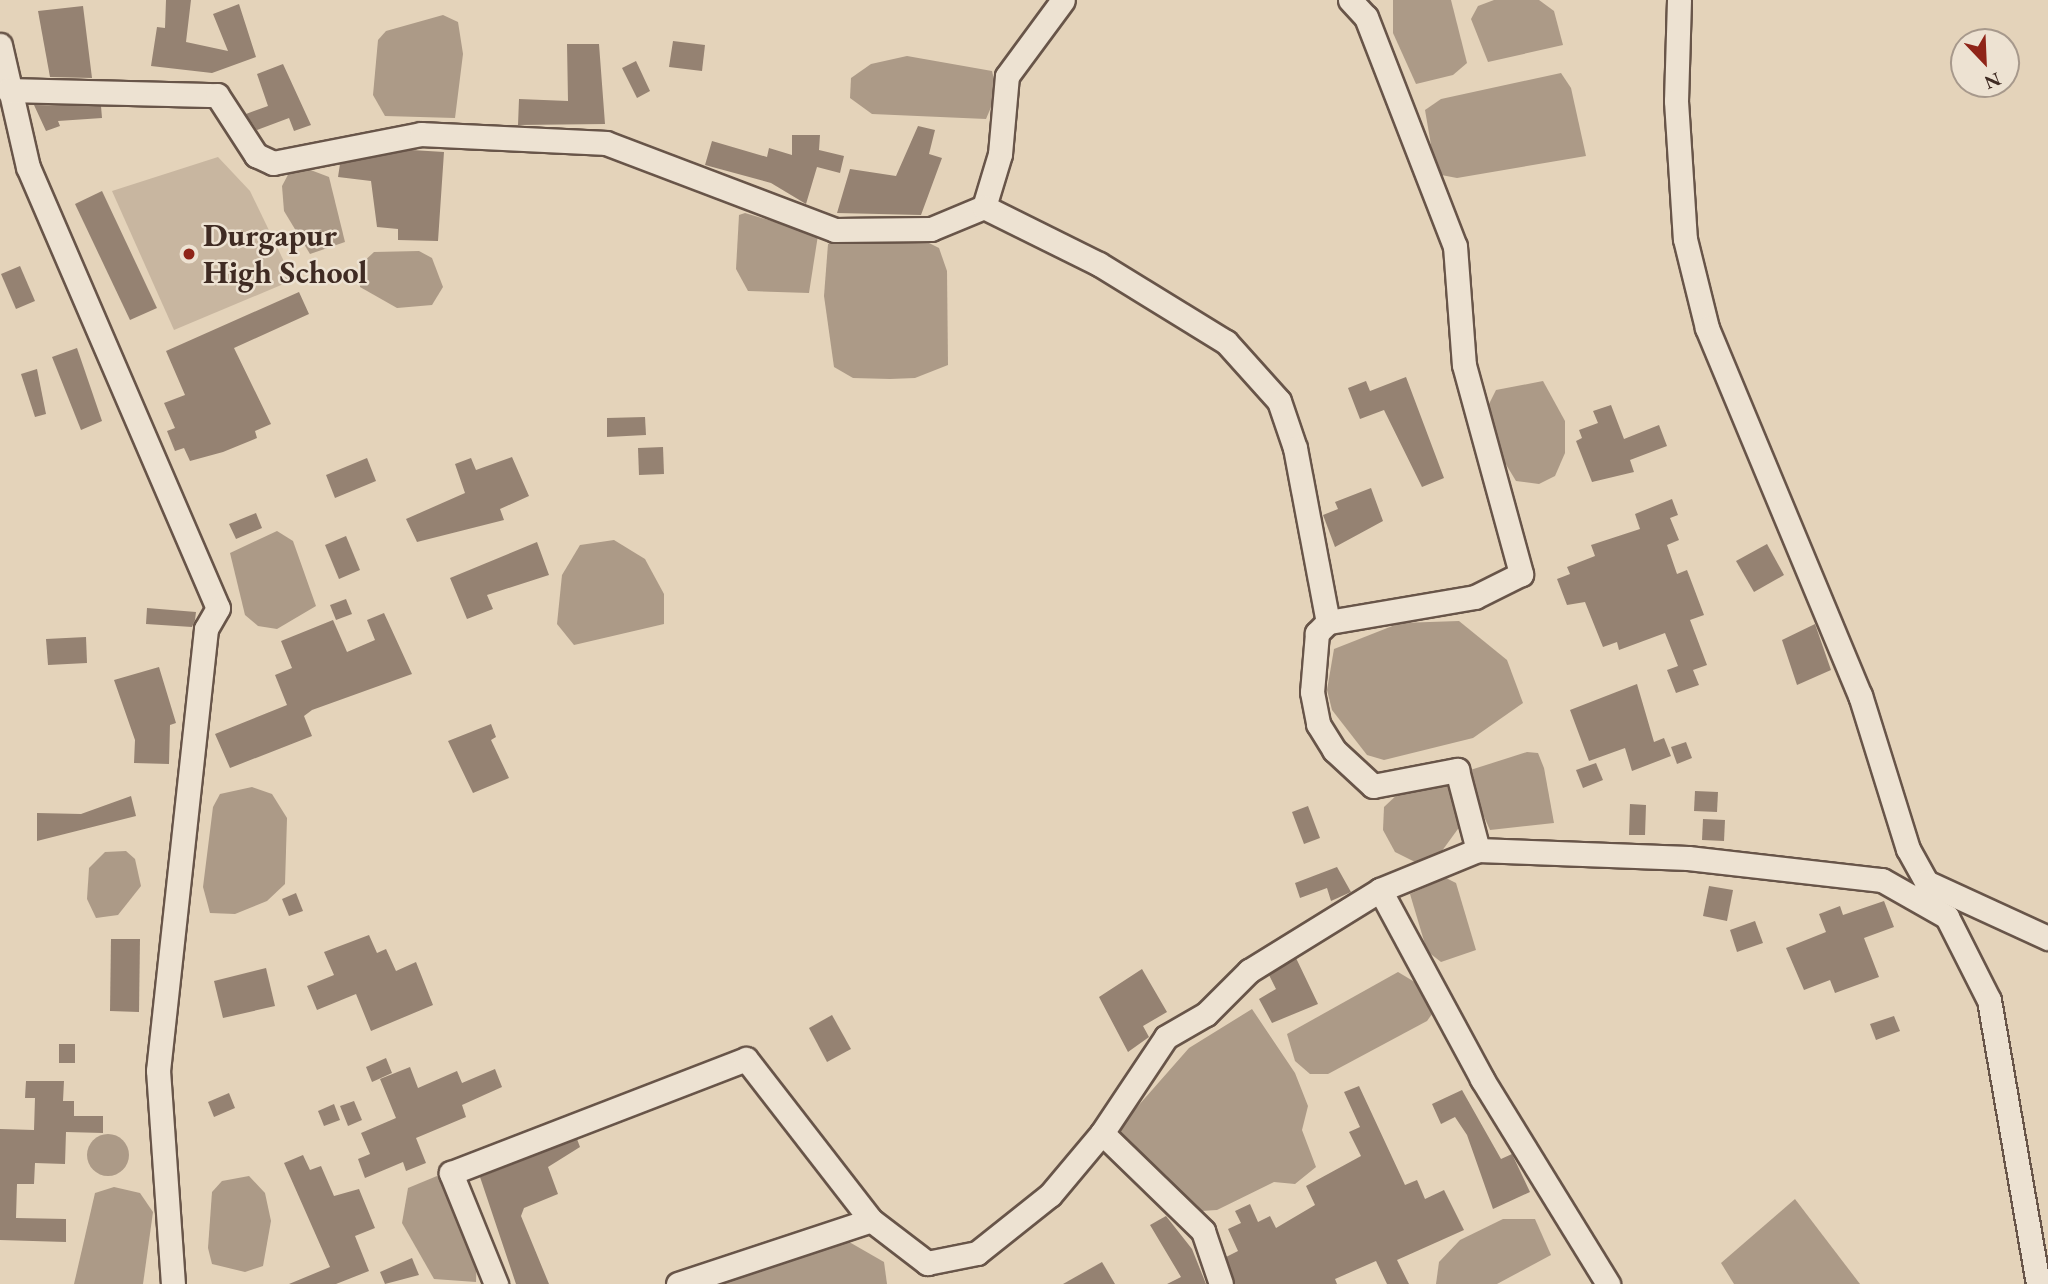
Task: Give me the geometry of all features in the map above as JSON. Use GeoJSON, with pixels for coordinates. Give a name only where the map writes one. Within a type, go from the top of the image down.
{"type":"FeatureCollection","features":[{"type":"Feature","properties":{"kind":"street"},"geometry":{"type":"LineString","coordinates":[[984,207],[1000,154],[1007,76],[1063,0]]}},
{"type":"Feature","properties":{"kind":"street"},"geometry":{"type":"LineString","coordinates":[[1350,0],[1366,17],[1455,246],[1464,365],[1521,574],[1475,597],[1328,622],[1317,633],[1312,692],[1318,723],[1334,750],[1373,786],[1457,770],[1478,850]]}},
{"type":"Feature","properties":{"kind":"street"},"geometry":{"type":"LineString","coordinates":[[1679,0],[1676,101],[1685,239],[1707,328],[1860,695],[1908,849],[1926,882],[2048,938]]}},
{"type":"Feature","properties":{"kind":"street"},"geometry":{"type":"LineString","coordinates":[[0,46],[8,90],[28,167],[218,608],[206,629],[158,1070],[173,1284]]}},
{"type":"Feature","properties":{"kind":"street"},"geometry":{"type":"LineString","coordinates":[[8,90],[217,95],[256,155],[273,163],[421,134],[606,143],[835,230],[931,229],[984,207],[1099,264],[1226,342],[1279,401],[1295,448],[1328,622]]}},
{"type":"Feature","properties":{"kind":"street"},"geometry":{"type":"LineString","coordinates":[[496,1284],[451,1172],[746,1059],[871,1220],[927,1263],[977,1253],[1050,1195],[1102,1133],[1166,1037],[1206,1014],[1249,971],[1380,890],[1478,850],[1688,858],[1882,880],[1947,917],[1989,1000],[2039,1284]]}},
{"type":"Feature","properties":{"kind":"street"},"geometry":{"type":"LineString","coordinates":[[1380,890],[1482,1079],[1608,1284]]}},
{"type":"Feature","properties":{"kind":"street"},"geometry":{"type":"LineString","coordinates":[[1102,1133],[1203,1231],[1221,1284]]}},
{"type":"Feature","properties":{"kind":"street"},"geometry":{"type":"LineString","coordinates":[[678,1284],[871,1220]]}},
{"type":"Feature","properties":{"kind":"shaded area"},"geometry":{"type":"Polygon","coordinates":[[[1393,0],[1451,0],[1467,63],[1453,75],[1416,84],[1393,33],[1393,0]]]}},
{"type":"Feature","properties":{"kind":"shaded area"},"geometry":{"type":"Polygon","coordinates":[[[1494,0],[1539,0],[1554,11],[1563,45],[1488,62],[1471,19],[1478,6],[1494,0]]]}},
{"type":"Feature","properties":{"kind":"shaded area"},"geometry":{"type":"Polygon","coordinates":[[[443,15],[458,22],[463,54],[455,118],[385,116],[373,95],[378,40],[386,31],[443,15]]]}},
{"type":"Feature","properties":{"kind":"shaded area"},"geometry":{"type":"Polygon","coordinates":[[[907,56],[992,71],[997,93],[986,119],[872,114],[850,98],[851,78],[871,64],[907,56]]]}},
{"type":"Feature","properties":{"kind":"shaded area"},"geometry":{"type":"Polygon","coordinates":[[[1561,73],[1571,88],[1586,156],[1457,178],[1436,174],[1425,110],[1441,99],[1561,73]]]}},
{"type":"Feature","properties":{"kind":"shaded area"},"geometry":{"type":"Polygon","coordinates":[[[218,157],[250,191],[293,280],[174,330],[112,191],[218,157]]]}},
{"type":"Feature","properties":{"kind":"shaded area"},"geometry":{"type":"Polygon","coordinates":[[[308,169],[329,177],[345,242],[310,254],[284,211],[282,186],[290,171],[308,169]]]}},
{"type":"Feature","properties":{"kind":"shaded area"},"geometry":{"type":"Polygon","coordinates":[[[745,213],[818,235],[809,293],[748,291],[736,269],[739,215],[745,213]]]}},
{"type":"Feature","properties":{"kind":"shaded area"},"geometry":{"type":"Polygon","coordinates":[[[844,238],[921,239],[939,248],[947,271],[948,365],[915,378],[890,379],[853,378],[834,367],[824,296],[828,244],[844,238]]]}},
{"type":"Feature","properties":{"kind":"shaded area"},"geometry":{"type":"Polygon","coordinates":[[[419,251],[432,258],[443,287],[432,305],[397,308],[360,287],[359,266],[374,252],[419,251]]]}},
{"type":"Feature","properties":{"kind":"shaded area"},"geometry":{"type":"Polygon","coordinates":[[[1543,381],[1565,421],[1565,453],[1555,476],[1539,484],[1516,481],[1490,438],[1489,404],[1496,390],[1543,381]]]}},
{"type":"Feature","properties":{"kind":"shaded area"},"geometry":{"type":"Polygon","coordinates":[[[277,531],[293,541],[316,606],[277,629],[258,626],[245,615],[230,553],[277,531]]]}},
{"type":"Feature","properties":{"kind":"shaded area"},"geometry":{"type":"Polygon","coordinates":[[[614,540],[645,559],[664,594],[664,624],[574,645],[557,624],[562,575],[580,545],[614,540]]]}},
{"type":"Feature","properties":{"kind":"shaded area"},"geometry":{"type":"Polygon","coordinates":[[[1459,621],[1507,660],[1523,703],[1473,738],[1384,760],[1367,755],[1332,710],[1327,690],[1334,649],[1400,623],[1459,621]]]}},
{"type":"Feature","properties":{"kind":"shaded area"},"geometry":{"type":"Polygon","coordinates":[[[1527,752],[1538,753],[1544,768],[1554,823],[1490,830],[1464,772],[1527,752]]]}},
{"type":"Feature","properties":{"kind":"shaded area"},"geometry":{"type":"Polygon","coordinates":[[[1445,781],[1463,822],[1439,855],[1417,863],[1395,852],[1383,830],[1384,807],[1400,792],[1445,781]]]}},
{"type":"Feature","properties":{"kind":"shaded area"},"geometry":{"type":"Polygon","coordinates":[[[252,787],[272,794],[287,818],[285,884],[267,901],[235,914],[210,913],[203,887],[213,807],[220,794],[252,787]]]}},
{"type":"Feature","properties":{"kind":"shaded area"},"geometry":{"type":"Polygon","coordinates":[[[126,851],[135,859],[141,886],[118,915],[96,918],[87,899],[89,868],[105,852],[126,851]]]}},
{"type":"Feature","properties":{"kind":"shaded area"},"geometry":{"type":"Polygon","coordinates":[[[1446,878],[1456,883],[1476,950],[1441,962],[1427,951],[1410,894],[1446,878]]]}},
{"type":"Feature","properties":{"kind":"shaded area"},"geometry":{"type":"Polygon","coordinates":[[[1398,972],[1418,984],[1435,1010],[1427,1021],[1328,1074],[1310,1074],[1295,1061],[1287,1034],[1398,972]]]}},
{"type":"Feature","properties":{"kind":"shaded area"},"geometry":{"type":"Polygon","coordinates":[[[1252,1009],[1295,1073],[1308,1106],[1302,1130],[1316,1167],[1295,1184],[1274,1182],[1217,1210],[1201,1211],[1116,1131],[1189,1048],[1252,1009]]]}},
{"type":"Feature","properties":{"kind":"shaded area"},"geometry":{"type":"Polygon","coordinates":[[[108,1134],[123,1140],[129,1155],[123,1170],[108,1176],[93,1170],[87,1155],[93,1140],[108,1134]]]}},
{"type":"Feature","properties":{"kind":"shaded area"},"geometry":{"type":"Polygon","coordinates":[[[249,1176],[265,1193],[271,1221],[263,1266],[245,1272],[212,1264],[208,1248],[212,1192],[222,1181],[249,1176]]]}},
{"type":"Feature","properties":{"kind":"shaded area"},"geometry":{"type":"Polygon","coordinates":[[[437,1176],[477,1250],[476,1282],[434,1279],[402,1223],[408,1188],[437,1176]]]}},
{"type":"Feature","properties":{"kind":"shaded area"},"geometry":{"type":"Polygon","coordinates":[[[114,1187],[140,1193],[153,1212],[143,1284],[74,1284],[95,1193],[114,1187]]]}},
{"type":"Feature","properties":{"kind":"shaded area"},"geometry":{"type":"Polygon","coordinates":[[[1795,1199],[1860,1284],[1734,1284],[1721,1263],[1795,1199]]]}},
{"type":"Feature","properties":{"kind":"shaded area"},"geometry":{"type":"Polygon","coordinates":[[[1503,1219],[1535,1219],[1551,1255],[1497,1284],[1436,1284],[1439,1262],[1460,1240],[1503,1219]]]}},
{"type":"Feature","properties":{"kind":"shaded area"},"geometry":{"type":"Polygon","coordinates":[[[844,1239],[884,1262],[887,1284],[712,1284],[844,1239]]]}},
{"type":"Feature","properties":{"kind":"building"},"geometry":{"type":"Polygon","coordinates":[[[166,0],[191,0],[186,42],[228,51],[213,14],[239,4],[256,57],[212,73],[151,66],[157,27],[165,28],[166,0]]]}},
{"type":"Feature","properties":{"kind":"building"},"geometry":{"type":"Polygon","coordinates":[[[83,6],[92,78],[50,77],[38,11],[83,6]]]}},
{"type":"Feature","properties":{"kind":"building"},"geometry":{"type":"Polygon","coordinates":[[[673,41],[705,45],[702,71],[669,67],[673,41]]]}},
{"type":"Feature","properties":{"kind":"building"},"geometry":{"type":"Polygon","coordinates":[[[567,44],[599,44],[605,124],[518,125],[519,99],[568,101],[567,44]]]}},
{"type":"Feature","properties":{"kind":"building"},"geometry":{"type":"Polygon","coordinates":[[[636,61],[650,91],[637,98],[622,68],[636,61]]]}},
{"type":"Feature","properties":{"kind":"building"},"geometry":{"type":"Polygon","coordinates":[[[283,64],[311,125],[294,131],[289,118],[257,130],[246,114],[268,106],[257,74],[283,64]]]}},
{"type":"Feature","properties":{"kind":"building"},"geometry":{"type":"Polygon","coordinates":[[[34,105],[101,106],[102,118],[58,121],[60,126],[46,131],[34,105]]]}},
{"type":"Feature","properties":{"kind":"building"},"geometry":{"type":"Polygon","coordinates":[[[918,126],[935,130],[929,154],[942,158],[921,215],[837,213],[850,169],[896,176],[918,126]]]}},
{"type":"Feature","properties":{"kind":"building"},"geometry":{"type":"Polygon","coordinates":[[[792,135],[820,135],[819,150],[844,156],[840,173],[817,167],[806,204],[771,183],[705,165],[712,141],[767,157],[769,148],[792,155],[792,135]]]}},
{"type":"Feature","properties":{"kind":"building"},"geometry":{"type":"Polygon","coordinates":[[[412,150],[444,152],[438,241],[398,240],[398,229],[377,227],[371,181],[338,177],[340,164],[412,150]]]}},
{"type":"Feature","properties":{"kind":"building"},"geometry":{"type":"Polygon","coordinates":[[[102,191],[157,308],[130,320],[75,204],[102,191]]]}},
{"type":"Feature","properties":{"kind":"building"},"geometry":{"type":"Polygon","coordinates":[[[20,266],[35,301],[16,309],[1,274],[20,266]]]}},
{"type":"Feature","properties":{"kind":"building"},"geometry":{"type":"Polygon","coordinates":[[[299,292],[309,314],[234,348],[271,424],[255,431],[257,438],[223,452],[190,461],[184,448],[175,451],[167,431],[175,428],[164,403],[185,395],[166,351],[299,292]]]}},
{"type":"Feature","properties":{"kind":"building"},"geometry":{"type":"Polygon","coordinates":[[[77,348],[102,421],[81,430],[52,357],[77,348]]]}},
{"type":"Feature","properties":{"kind":"building"},"geometry":{"type":"Polygon","coordinates":[[[37,369],[46,414],[35,417],[21,374],[37,369]]]}},
{"type":"Feature","properties":{"kind":"building"},"geometry":{"type":"Polygon","coordinates":[[[1406,377],[1444,478],[1422,487],[1384,410],[1360,419],[1348,388],[1366,381],[1370,391],[1406,377]]]}},
{"type":"Feature","properties":{"kind":"building"},"geometry":{"type":"Polygon","coordinates":[[[1611,405],[1624,439],[1659,425],[1667,446],[1630,460],[1634,472],[1592,482],[1576,441],[1582,438],[1579,430],[1598,423],[1593,411],[1611,405]]]}},
{"type":"Feature","properties":{"kind":"building"},"geometry":{"type":"Polygon","coordinates":[[[645,417],[646,435],[607,437],[607,418],[645,417]]]}},
{"type":"Feature","properties":{"kind":"building"},"geometry":{"type":"Polygon","coordinates":[[[663,447],[664,474],[639,475],[638,448],[663,447]]]}},
{"type":"Feature","properties":{"kind":"building"},"geometry":{"type":"Polygon","coordinates":[[[512,457],[529,496],[500,509],[504,520],[417,542],[406,519],[465,493],[455,464],[471,458],[476,470],[512,457]]]}},
{"type":"Feature","properties":{"kind":"building"},"geometry":{"type":"Polygon","coordinates":[[[367,458],[376,481],[335,498],[326,475],[367,458]]]}},
{"type":"Feature","properties":{"kind":"building"},"geometry":{"type":"Polygon","coordinates":[[[1371,488],[1383,521],[1335,547],[1323,515],[1338,509],[1335,502],[1371,488]]]}},
{"type":"Feature","properties":{"kind":"building"},"geometry":{"type":"Polygon","coordinates":[[[1672,499],[1678,515],[1670,518],[1679,540],[1667,545],[1677,574],[1687,570],[1704,615],[1690,620],[1707,665],[1693,670],[1699,685],[1676,693],[1667,670],[1678,666],[1665,633],[1619,650],[1617,642],[1603,647],[1585,602],[1567,605],[1557,579],[1570,574],[1567,567],[1595,556],[1591,545],[1640,529],[1635,514],[1672,499]]]}},
{"type":"Feature","properties":{"kind":"building"},"geometry":{"type":"Polygon","coordinates":[[[256,513],[262,528],[236,539],[229,524],[256,513]]]}},
{"type":"Feature","properties":{"kind":"building"},"geometry":{"type":"Polygon","coordinates":[[[346,536],[360,570],[339,579],[325,545],[346,536]]]}},
{"type":"Feature","properties":{"kind":"building"},"geometry":{"type":"Polygon","coordinates":[[[537,542],[549,575],[487,595],[493,609],[467,619],[450,578],[537,542]]]}},
{"type":"Feature","properties":{"kind":"building"},"geometry":{"type":"Polygon","coordinates":[[[1767,544],[1784,575],[1754,592],[1736,561],[1767,544]]]}},
{"type":"Feature","properties":{"kind":"building"},"geometry":{"type":"Polygon","coordinates":[[[346,599],[352,614],[336,620],[330,605],[346,599]]]}},
{"type":"Feature","properties":{"kind":"building"},"geometry":{"type":"Polygon","coordinates":[[[147,608],[196,612],[195,620],[192,627],[146,624],[147,608]]]}},
{"type":"Feature","properties":{"kind":"building"},"geometry":{"type":"Polygon","coordinates":[[[384,613],[412,674],[312,710],[304,716],[312,736],[230,768],[215,734],[287,705],[275,675],[292,668],[281,641],[333,620],[347,652],[375,640],[367,620],[384,613]]]}},
{"type":"Feature","properties":{"kind":"building"},"geometry":{"type":"Polygon","coordinates":[[[1815,624],[1831,670],[1797,685],[1782,640],[1815,624]]]}},
{"type":"Feature","properties":{"kind":"building"},"geometry":{"type":"Polygon","coordinates":[[[86,637],[87,663],[48,665],[46,639],[86,637]]]}},
{"type":"Feature","properties":{"kind":"building"},"geometry":{"type":"Polygon","coordinates":[[[159,667],[176,723],[170,725],[169,764],[134,763],[135,740],[114,680],[159,667]]]}},
{"type":"Feature","properties":{"kind":"building"},"geometry":{"type":"Polygon","coordinates":[[[1637,684],[1654,742],[1664,738],[1671,756],[1632,771],[1625,748],[1589,761],[1570,710],[1637,684]]]}},
{"type":"Feature","properties":{"kind":"building"},"geometry":{"type":"Polygon","coordinates":[[[491,724],[496,737],[491,740],[509,778],[473,793],[448,741],[491,724]]]}},
{"type":"Feature","properties":{"kind":"building"},"geometry":{"type":"Polygon","coordinates":[[[1686,742],[1692,758],[1677,764],[1671,747],[1686,742]]]}},
{"type":"Feature","properties":{"kind":"building"},"geometry":{"type":"Polygon","coordinates":[[[1596,763],[1603,780],[1583,788],[1576,770],[1596,763]]]}},
{"type":"Feature","properties":{"kind":"building"},"geometry":{"type":"Polygon","coordinates":[[[1695,791],[1718,792],[1717,812],[1694,811],[1695,791]]]}},
{"type":"Feature","properties":{"kind":"building"},"geometry":{"type":"Polygon","coordinates":[[[131,796],[136,816],[37,841],[37,813],[81,814],[131,796]]]}},
{"type":"Feature","properties":{"kind":"building"},"geometry":{"type":"Polygon","coordinates":[[[1630,804],[1646,805],[1645,835],[1629,835],[1630,804]]]}},
{"type":"Feature","properties":{"kind":"building"},"geometry":{"type":"Polygon","coordinates":[[[1308,806],[1320,838],[1304,844],[1292,812],[1308,806]]]}},
{"type":"Feature","properties":{"kind":"building"},"geometry":{"type":"Polygon","coordinates":[[[1703,819],[1725,820],[1724,841],[1702,840],[1703,819]]]}},
{"type":"Feature","properties":{"kind":"building"},"geometry":{"type":"Polygon","coordinates":[[[1337,867],[1351,892],[1331,901],[1327,888],[1300,898],[1295,883],[1337,867]]]}},
{"type":"Feature","properties":{"kind":"building"},"geometry":{"type":"Polygon","coordinates":[[[1709,886],[1733,890],[1727,921],[1703,916],[1709,886]]]}},
{"type":"Feature","properties":{"kind":"building"},"geometry":{"type":"Polygon","coordinates":[[[296,893],[303,911],[289,916],[282,899],[296,893]]]}},
{"type":"Feature","properties":{"kind":"building"},"geometry":{"type":"Polygon","coordinates":[[[1884,901],[1894,927],[1864,938],[1879,977],[1835,993],[1830,980],[1804,990],[1786,948],[1826,932],[1819,914],[1840,906],[1843,915],[1884,901]]]}},
{"type":"Feature","properties":{"kind":"building"},"geometry":{"type":"Polygon","coordinates":[[[1755,921],[1763,943],[1737,952],[1730,930],[1755,921]]]}},
{"type":"Feature","properties":{"kind":"building"},"geometry":{"type":"Polygon","coordinates":[[[369,935],[377,953],[386,949],[396,971],[416,962],[433,1005],[371,1031],[356,994],[317,1010],[307,986],[334,975],[324,952],[369,935]]]}},
{"type":"Feature","properties":{"kind":"building"},"geometry":{"type":"Polygon","coordinates":[[[111,939],[140,939],[139,1012],[110,1011],[111,939]]]}},
{"type":"Feature","properties":{"kind":"building"},"geometry":{"type":"Polygon","coordinates":[[[1296,958],[1318,1004],[1272,1023],[1259,999],[1276,989],[1269,975],[1296,958]]]}},
{"type":"Feature","properties":{"kind":"building"},"geometry":{"type":"Polygon","coordinates":[[[266,968],[275,1006],[223,1018],[214,981],[266,968]]]}},
{"type":"Feature","properties":{"kind":"building"},"geometry":{"type":"Polygon","coordinates":[[[1142,969],[1167,1012],[1143,1026],[1149,1037],[1128,1052],[1099,997],[1142,969]]]}},
{"type":"Feature","properties":{"kind":"building"},"geometry":{"type":"Polygon","coordinates":[[[832,1015],[851,1049],[827,1062],[809,1028],[832,1015]]]}},
{"type":"Feature","properties":{"kind":"building"},"geometry":{"type":"Polygon","coordinates":[[[1894,1016],[1900,1031],[1876,1040],[1870,1024],[1894,1016]]]}},
{"type":"Feature","properties":{"kind":"building"},"geometry":{"type":"Polygon","coordinates":[[[59,1044],[75,1044],[75,1063],[59,1063],[59,1044]]]}},
{"type":"Feature","properties":{"kind":"building"},"geometry":{"type":"Polygon","coordinates":[[[386,1058],[392,1073],[372,1082],[366,1067],[386,1058]]]}},
{"type":"Feature","properties":{"kind":"building"},"geometry":{"type":"Polygon","coordinates":[[[410,1067],[418,1088],[457,1071],[462,1083],[495,1069],[502,1087],[462,1105],[466,1117],[416,1138],[426,1163],[406,1171],[403,1162],[365,1178],[358,1159],[370,1154],[361,1133],[396,1118],[380,1079],[410,1067]]]}},
{"type":"Feature","properties":{"kind":"building"},"geometry":{"type":"Polygon","coordinates":[[[26,1081],[64,1081],[63,1101],[74,1101],[74,1116],[103,1116],[103,1133],[66,1132],[65,1164],[35,1163],[34,1184],[17,1184],[16,1218],[66,1219],[66,1242],[0,1240],[0,1129],[34,1130],[35,1098],[25,1098],[26,1081]]]}},
{"type":"Feature","properties":{"kind":"building"},"geometry":{"type":"Polygon","coordinates":[[[1359,1086],[1405,1185],[1417,1180],[1425,1199],[1444,1190],[1464,1230],[1397,1260],[1409,1284],[1387,1284],[1376,1261],[1335,1279],[1337,1284],[1235,1284],[1226,1257],[1238,1251],[1228,1229],[1241,1223],[1235,1211],[1250,1204],[1258,1222],[1270,1216],[1276,1228],[1315,1205],[1306,1186],[1361,1156],[1349,1132],[1360,1127],[1344,1092],[1359,1086]]]}},
{"type":"Feature","properties":{"kind":"building"},"geometry":{"type":"Polygon","coordinates":[[[1462,1090],[1501,1159],[1512,1154],[1530,1192],[1493,1209],[1467,1135],[1455,1117],[1441,1124],[1432,1104],[1462,1090]]]}},
{"type":"Feature","properties":{"kind":"building"},"geometry":{"type":"Polygon","coordinates":[[[229,1093],[235,1108],[214,1117],[208,1102],[229,1093]]]}},
{"type":"Feature","properties":{"kind":"building"},"geometry":{"type":"Polygon","coordinates":[[[354,1101],[362,1120],[348,1126],[340,1106],[354,1101]]]}},
{"type":"Feature","properties":{"kind":"building"},"geometry":{"type":"Polygon","coordinates":[[[334,1104],[340,1120],[324,1126],[318,1111],[334,1104]]]}},
{"type":"Feature","properties":{"kind":"building"},"geometry":{"type":"Polygon","coordinates":[[[577,1139],[580,1147],[548,1167],[558,1194],[524,1208],[521,1216],[549,1284],[516,1284],[480,1177],[577,1139]]]}},
{"type":"Feature","properties":{"kind":"building"},"geometry":{"type":"Polygon","coordinates":[[[303,1155],[310,1170],[321,1166],[334,1196],[359,1189],[375,1228],[355,1236],[369,1271],[336,1284],[289,1284],[330,1267],[284,1163],[303,1155]]]}},
{"type":"Feature","properties":{"kind":"building"},"geometry":{"type":"Polygon","coordinates":[[[1166,1216],[1192,1249],[1206,1284],[1167,1284],[1181,1277],[1150,1225],[1166,1216]]]}},
{"type":"Feature","properties":{"kind":"building"},"geometry":{"type":"Polygon","coordinates":[[[412,1258],[419,1275],[385,1284],[380,1272],[412,1258]]]}},
{"type":"Feature","properties":{"kind":"building"},"geometry":{"type":"Polygon","coordinates":[[[1102,1262],[1115,1284],[1063,1284],[1102,1262]]]}},
{"type":"Feature","properties":{"kind":"place","name":"Durgapur High School"},"geometry":{"type":"Point","coordinates":[189,254]}}]}
